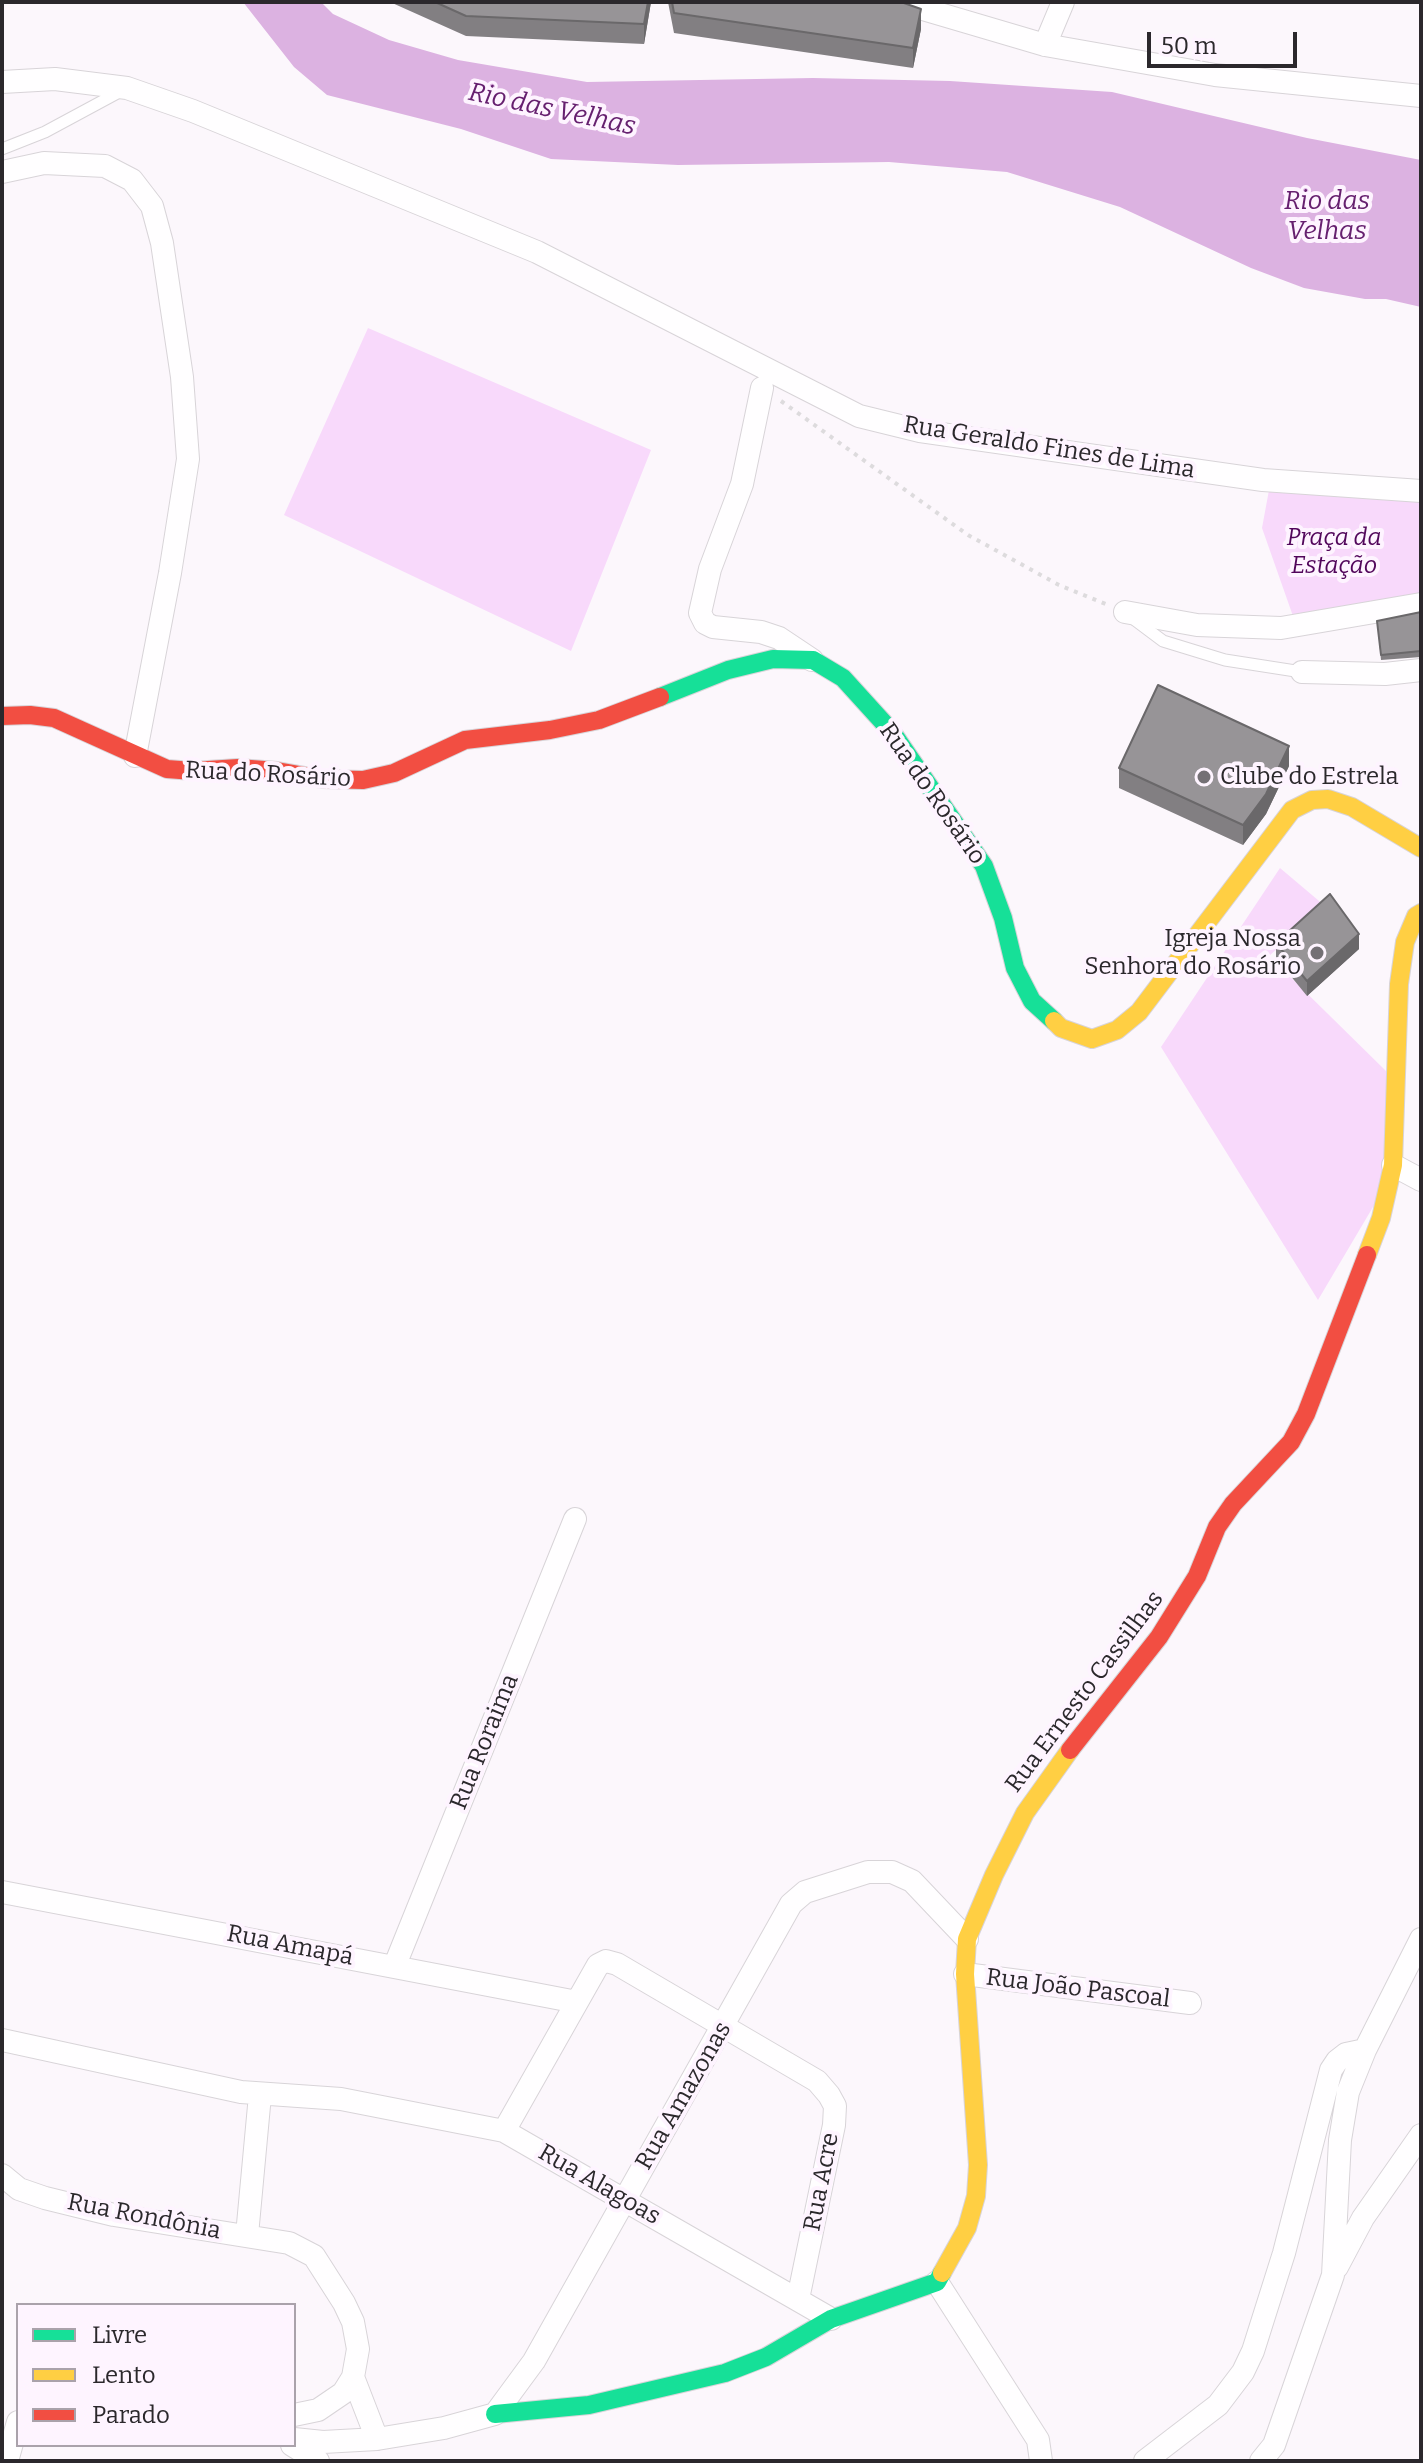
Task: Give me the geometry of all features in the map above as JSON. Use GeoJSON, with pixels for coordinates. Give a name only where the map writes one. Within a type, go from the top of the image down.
{"type":"FeatureCollection","features":[{"type":"Feature","properties":{"kind":"street"},"geometry":{"type":"LineString","coordinates":[[899,2],[1045,45],[1215,75],[1421,96]]}},
{"type":"Feature","properties":{"kind":"street"},"geometry":{"type":"LineString","coordinates":[[1045,45],[1063,2]]}},
{"type":"Feature","properties":{"kind":"street","name":"Rua Geraldo Fines de Lima"},"geometry":{"type":"LineString","coordinates":[[2,82],[55,79],[127,88],[193,111],[537,252],[859,416],[920,431],[1263,480],[1421,491]]}},
{"type":"Feature","properties":{"kind":"street"},"geometry":{"type":"LineString","coordinates":[[2,172],[44,163],[105,166],[132,180],[152,206],[162,243],[182,377],[188,459],[135,756]]}},
{"type":"Feature","properties":{"kind":"street","name":"Rua do Rosário"},"geometry":{"type":"LineString","coordinates":[[762,388],[742,484],[710,569],[700,613],[705,623],[713,627],[761,632],[779,638],[843,678],[892,732],[984,866],[1003,918],[1015,968],[1032,1001],[1061,1028],[1092,1039],[1117,1030],[1139,1012],[1292,810],[1312,800],[1328,799],[1352,807],[1421,848]]}},
{"type":"Feature","properties":{"kind":"street"},"geometry":{"type":"LineString","coordinates":[[1125,612],[1197,625],[1281,628],[1421,604]]}},
{"type":"Feature","properties":{"kind":"street","name":"Rua do Rosário"},"geometry":{"type":"LineString","coordinates":[[2,716],[54,718],[167,769],[238,768],[322,779],[363,780],[394,773],[465,740],[550,730],[599,720],[728,670],[773,659],[813,660]]}},
{"type":"Feature","properties":{"kind":"street"},"geometry":{"type":"LineString","coordinates":[[1302,672],[1385,674],[1421,670]]}},
{"type":"Feature","properties":{"kind":"street","name":"Rua Ernesto Cassilhas"},"geometry":{"type":"LineString","coordinates":[[937,2282],[967,2228],[976,2196],[977,2151],[965,1974],[967,1939],[1025,1813],[1067,1753],[1136,1669],[1178,1610],[1197,1576],[1217,1527],[1233,1504],[1291,1442],[1306,1414],[1381,1218],[1393,1165],[1399,984],[1405,942],[1416,916],[1421,913]]}},
{"type":"Feature","properties":{"kind":"street"},"geometry":{"type":"LineString","coordinates":[[1393,1165],[1421,1180]]}},
{"type":"Feature","properties":{"kind":"street","name":"Rua Roraima"},"geometry":{"type":"LineString","coordinates":[[395,1965],[575,1519]]}},
{"type":"Feature","properties":{"kind":"street","name":"Rua Amazonas"},"geometry":{"type":"LineString","coordinates":[[495,2414],[534,2361],[791,1904],[805,1892],[820,1886],[868,1872],[892,1872],[912,1881],[967,1939]]}},
{"type":"Feature","properties":{"kind":"street","name":"Rua Amapá"},"geometry":{"type":"LineString","coordinates":[[2,1892],[577,2002]]}},
{"type":"Feature","properties":{"kind":"street"},"geometry":{"type":"LineString","coordinates":[[1333,2275],[1342,2118],[1348,2092],[1365,2050],[1421,1939]]}},
{"type":"Feature","properties":{"kind":"street","name":"Rua Acre"},"geometry":{"type":"LineString","coordinates":[[504,2131],[598,1965],[606,1961],[817,2081],[835,2106],[834,2125],[798,2299]]}},
{"type":"Feature","properties":{"kind":"street","name":"Rua João Pascoal"},"geometry":{"type":"LineString","coordinates":[[965,1974],[1190,2003]]}},
{"type":"Feature","properties":{"kind":"street","name":"Rua Alagoas"},"geometry":{"type":"LineString","coordinates":[[2,2040],[260,2095],[341,2099],[504,2131],[831,2319]]}},
{"type":"Feature","properties":{"kind":"street"},"geometry":{"type":"LineString","coordinates":[[1145,2461],[1218,2405],[1243,2372],[1253,2351],[1284,2253],[1331,2070],[1346,2054],[1365,2050]]}},
{"type":"Feature","properties":{"kind":"street","name":"Rua Rondônia"},"geometry":{"type":"LineString","coordinates":[[2,2175],[19,2189],[86,2208],[247,2235],[260,2095]]}},
{"type":"Feature","properties":{"kind":"street"},"geometry":{"type":"LineString","coordinates":[[1261,2461],[1274,2445],[1333,2275],[1363,2218],[1421,2135]]}},
{"type":"Feature","properties":{"kind":"street"},"geometry":{"type":"LineString","coordinates":[[247,2235],[289,2243],[314,2256],[353,2322],[358,2349],[353,2377],[343,2393],[318,2410],[296,2415]]}},
{"type":"Feature","properties":{"kind":"street"},"geometry":{"type":"LineString","coordinates":[[296,2442],[377,2439],[444,2428],[495,2414],[589,2405],[725,2373],[766,2357],[831,2319],[937,2282],[1038,2440],[1041,2461]]}},
{"type":"Feature","properties":{"kind":"street"},"geometry":{"type":"LineString","coordinates":[[353,2377],[377,2439]]}},
{"type":"Feature","properties":{"kind":"street"},"geometry":{"type":"LineString","coordinates":[[7,2461],[16,2429]]}},
{"type":"Feature","properties":{"kind":"street"},"geometry":{"type":"LineString","coordinates":[[296,2444],[318,2461]]}},
{"type":"Feature","properties":{"kind":"lane"},"geometry":{"type":"LineString","coordinates":[[2,149],[45,132],[127,88]]}},
{"type":"Feature","properties":{"kind":"lane"},"geometry":{"type":"LineString","coordinates":[[1125,612],[1163,641],[1225,660],[1302,672]]}},
{"type":"Feature","properties":{"kind":"path"},"geometry":{"type":"LineString","coordinates":[[762,388],[968,535],[1059,585],[1125,612]]}},
{"type":"Feature","properties":{"kind":"green space"},"geometry":{"type":"Polygon","coordinates":[[[368,328],[651,450],[571,651],[284,515],[368,328]]]}},
{"type":"Feature","properties":{"kind":"green space","name":"Praça da Estação"},"geometry":{"type":"Polygon","coordinates":[[[1269,490],[1421,496],[1421,599],[1294,619],[1262,528],[1269,490]]]}},
{"type":"Feature","properties":{"kind":"green space"},"geometry":{"type":"Polygon","coordinates":[[[1280,868],[1325,906],[1269,956],[1386,1071],[1386,1185],[1318,1300],[1161,1047],[1280,868]]]}},
{"type":"Feature","properties":{"kind":"water","name":"Rio das Velhas"},"geometry":{"type":"Polygon","coordinates":[[[243,2],[321,2],[333,14],[389,40],[458,60],[587,82],[813,78],[950,81],[1112,92],[1307,138],[1421,160],[1421,307],[1304,288],[1251,268],[1120,207],[1007,172],[889,162],[678,165],[551,159],[461,129],[327,95],[294,67],[243,2]]]}},
{"type":"Feature","properties":{"kind":"building"},"geometry":{"type":"Polygon","coordinates":[[[435,2],[648,2],[644,24],[466,16],[435,2]]]}},
{"type":"Feature","properties":{"kind":"building"},"geometry":{"type":"Polygon","coordinates":[[[672,2],[901,2],[921,9],[913,48],[674,13],[672,2]]]}},
{"type":"Feature","properties":{"kind":"building"},"geometry":{"type":"Polygon","coordinates":[[[1421,612],[1421,651],[1381,655],[1377,621],[1421,612]]]}},
{"type":"Feature","properties":{"kind":"building","name":"Clube do Estrela"},"geometry":{"type":"Polygon","coordinates":[[[1158,685],[1289,746],[1266,794],[1243,825],[1119,768],[1158,685]]]}},
{"type":"Feature","properties":{"kind":"building","name":"Igreja Nossa Senhora do Rosário"},"geometry":{"type":"Polygon","coordinates":[[[1330,894],[1359,934],[1307,981],[1276,943],[1330,894]]]}},
{"type":"Feature","properties":{"kind":"traffic: fast"},"geometry":{"type":"LineString","coordinates":[[660,697],[728,670],[773,659],[813,660],[843,678],[892,732],[984,866],[1003,918],[1015,968],[1032,1001],[1054,1021]]}},
{"type":"Feature","properties":{"kind":"traffic: fast"},"geometry":{"type":"LineString","coordinates":[[495,2414],[589,2405],[725,2373],[766,2357],[831,2319],[937,2282],[942,2273]]}},
{"type":"Feature","properties":{"kind":"traffic: slow"},"geometry":{"type":"LineString","coordinates":[[1054,1021],[1061,1028],[1092,1039],[1117,1030],[1139,1012],[1292,810],[1312,800],[1328,799],[1352,807],[1421,848]]}},
{"type":"Feature","properties":{"kind":"traffic: slow"},"geometry":{"type":"LineString","coordinates":[[1367,1255],[1381,1218],[1393,1165],[1399,984],[1405,942],[1416,916],[1421,913]]}},
{"type":"Feature","properties":{"kind":"traffic: slow"},"geometry":{"type":"LineString","coordinates":[[942,2273],[967,2228],[976,2196],[978,2165],[965,1974],[967,1939],[1025,1813],[1070,1750]]}},
{"type":"Feature","properties":{"kind":"traffic: jam"},"geometry":{"type":"LineString","coordinates":[[2,716],[54,718],[167,769],[238,768],[322,779],[363,780],[394,773],[465,740],[550,730],[599,720],[660,697]]}},
{"type":"Feature","properties":{"kind":"traffic: jam"},"geometry":{"type":"LineString","coordinates":[[1070,1750],[1159,1637],[1197,1576],[1217,1527],[1233,1504],[1291,1442],[1306,1414],[1367,1255]]}},
{"type":"Feature","properties":{"kind":"place","name":"Clube do Estrela"},"geometry":{"type":"Point","coordinates":[1204,777]}},
{"type":"Feature","properties":{"kind":"place","name":"Igreja Nossa Senhora do Rosário"},"geometry":{"type":"Point","coordinates":[1317,953]}}]}
